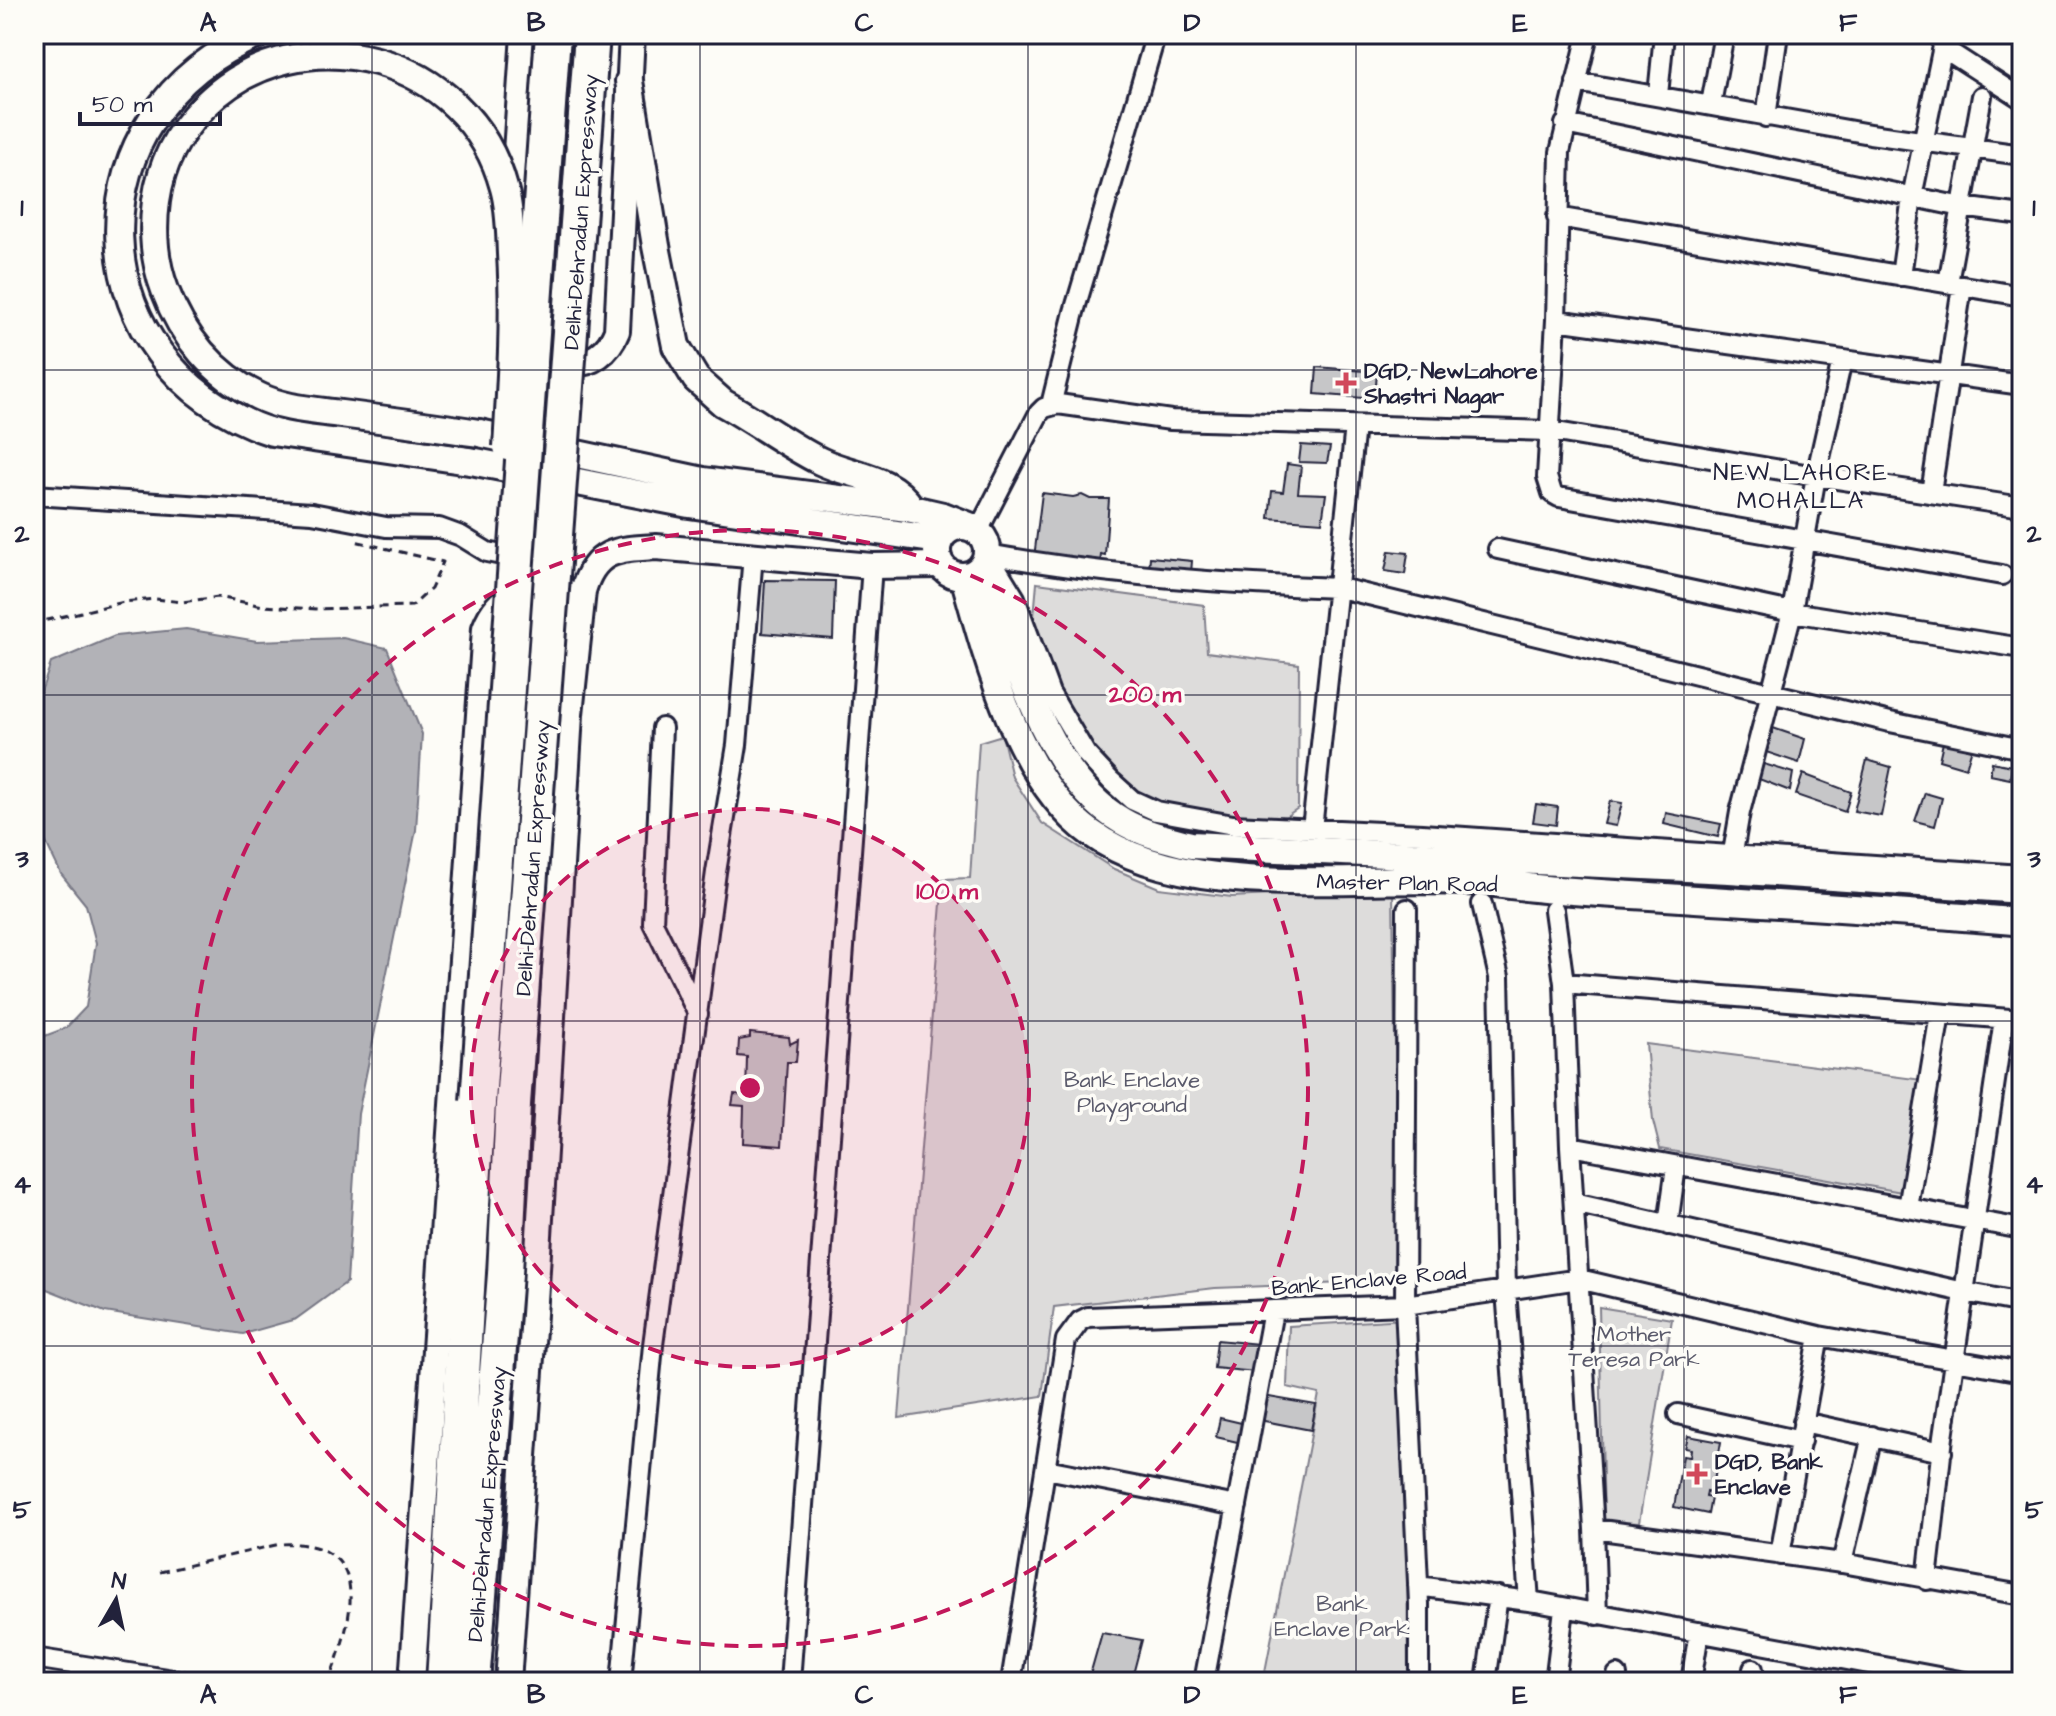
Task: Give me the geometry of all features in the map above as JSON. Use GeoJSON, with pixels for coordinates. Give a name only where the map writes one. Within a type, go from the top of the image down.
{"type":"FeatureCollection","features":[{"type":"Feature","properties":{"kind":"highway","name":"Delhi-Dehradun Expressway"},"geometry":{"type":"LineString","coordinates":[[444,1682],[452,1284],[516,575],[553,34]]}},
{"type":"Feature","properties":{"kind":"highway","name":"Delhi-Dehradun Expressway"},"geometry":{"type":"LineString","coordinates":[[472,1682],[514,1364],[520,1285],[513,1104],[592,34]]}},
{"type":"Feature","properties":{"kind":"main road"},"geometry":{"type":"LineString","coordinates":[[259,34],[220,52],[183,80],[154,116],[133,157],[121,201],[120,247],[129,293],[142,325],[160,354],[191,388],[230,414],[272,432],[476,462],[689,504],[966,551]]}},
{"type":"Feature","properties":{"kind":"main road"},"geometry":{"type":"LineString","coordinates":[[516,575],[506,480],[515,318],[504,189],[489,149],[464,114],[432,86],[394,66],[374,59],[331,54],[299,57],[267,65],[228,86],[196,114],[163,170],[157,192],[154,214],[156,259],[170,303],[192,341],[206,358],[239,386],[278,405],[479,433],[703,481],[868,501],[943,516],[966,551],[1032,701],[1067,770],[1090,797],[1119,820],[1148,834],[1191,845],[1371,842],[1731,863],[2022,890]]}},
{"type":"Feature","properties":{"kind":"main road"},"geometry":{"type":"LineString","coordinates":[[629,81],[676,346],[688,369],[708,392],[723,403],[820,461],[886,484],[896,490],[912,509]]}},
{"type":"Feature","properties":{"kind":"main road","name":"Master Plan Road"},"geometry":{"type":"LineString","coordinates":[[966,551],[1002,696],[1048,791],[1069,815],[1091,833],[1120,851],[1155,864],[1231,879],[1474,882],[2022,922]]}},
{"type":"Feature","properties":{"kind":"street"},"geometry":{"type":"LineString","coordinates":[[524,34],[510,252],[533,340],[546,355],[564,363],[583,363],[601,354],[617,331],[632,34]]}},
{"type":"Feature","properties":{"kind":"street"},"geometry":{"type":"LineString","coordinates":[[1051,405],[1074,312],[1156,34]]}},
{"type":"Feature","properties":{"kind":"street"},"geometry":{"type":"LineString","coordinates":[[1588,34],[1560,152],[1548,486],[1552,493],[1559,497],[2002,575]]}},
{"type":"Feature","properties":{"kind":"street"},"geometry":{"type":"LineString","coordinates":[[1658,95],[1664,34]]}},
{"type":"Feature","properties":{"kind":"street"},"geometry":{"type":"LineString","coordinates":[[1711,104],[1724,34]]}},
{"type":"Feature","properties":{"kind":"street"},"geometry":{"type":"LineString","coordinates":[[1766,117],[1778,34]]}},
{"type":"Feature","properties":{"kind":"street"},"geometry":{"type":"LineString","coordinates":[[1901,276],[1940,40],[2022,99]]}},
{"type":"Feature","properties":{"kind":"street"},"geometry":{"type":"LineString","coordinates":[[1576,82],[1711,104],[1766,117],[2022,155]]}},
{"type":"Feature","properties":{"kind":"street"},"geometry":{"type":"LineString","coordinates":[[1931,493],[1948,375],[1962,207],[1982,96]]}},
{"type":"Feature","properties":{"kind":"street"},"geometry":{"type":"LineString","coordinates":[[1565,124],[1962,207],[2022,215]]}},
{"type":"Feature","properties":{"kind":"street"},"geometry":{"type":"LineString","coordinates":[[1557,217],[2022,296]]}},
{"type":"Feature","properties":{"kind":"street"},"geometry":{"type":"LineString","coordinates":[[1556,320],[2022,385]]}},
{"type":"Feature","properties":{"kind":"street"},"geometry":{"type":"LineString","coordinates":[[1842,360],[1816,476],[1792,612],[1740,812],[1731,863],[2022,875]]}},
{"type":"Feature","properties":{"kind":"street"},"geometry":{"type":"LineString","coordinates":[[966,551],[1039,413],[1051,405],[1171,420],[1551,431],[2016,506]]}},
{"type":"Feature","properties":{"kind":"street"},"geometry":{"type":"LineString","coordinates":[[1312,829],[1355,426]]}},
{"type":"Feature","properties":{"kind":"street"},"geometry":{"type":"LineString","coordinates":[[34,495],[312,513],[406,530],[439,528],[461,536],[487,552],[586,581]]}},
{"type":"Feature","properties":{"kind":"street"},"geometry":{"type":"LineString","coordinates":[[508,1682],[514,1364],[520,1285],[570,714],[586,581],[597,561],[628,548],[656,547],[872,566],[966,551],[1030,562],[1249,585],[1340,588],[1890,722],[2022,749]]}},
{"type":"Feature","properties":{"kind":"street"},"geometry":{"type":"LineString","coordinates":[[1498,549],[1792,612],[2022,648]]}},
{"type":"Feature","properties":{"kind":"street"},"geometry":{"type":"LineString","coordinates":[[966,551],[1015,598],[1050,693],[1086,754],[1132,800],[1156,811],[1233,825],[1312,829],[1371,842]]}},
{"type":"Feature","properties":{"kind":"street"},"geometry":{"type":"LineString","coordinates":[[621,1682],[653,1345],[737,745],[753,555]]}},
{"type":"Feature","properties":{"kind":"street"},"geometry":{"type":"LineString","coordinates":[[790,1682],[872,566]]}},
{"type":"Feature","properties":{"kind":"street"},"geometry":{"type":"LineString","coordinates":[[412,1682],[448,1368],[485,628],[492,611],[505,600],[522,593],[586,581]]}},
{"type":"Feature","properties":{"kind":"street"},"geometry":{"type":"LineString","coordinates":[[662,728],[653,923],[698,1014]]}},
{"type":"Feature","properties":{"kind":"street"},"geometry":{"type":"LineString","coordinates":[[1482,904],[1499,977],[1506,1290],[1529,1601]]}},
{"type":"Feature","properties":{"kind":"street"},"geometry":{"type":"LineString","coordinates":[[1407,909],[1405,1305],[1418,1586],[1419,1682]]}},
{"type":"Feature","properties":{"kind":"street"},"geometry":{"type":"LineString","coordinates":[[1554,910],[1564,983],[1570,1146],[1597,1615]]}},
{"type":"Feature","properties":{"kind":"street"},"geometry":{"type":"LineString","coordinates":[[1564,983],[2013,1020],[1973,1221],[1927,1580]]}},
{"type":"Feature","properties":{"kind":"street"},"geometry":{"type":"LineString","coordinates":[[1908,1208],[1940,1014]]}},
{"type":"Feature","properties":{"kind":"street"},"geometry":{"type":"LineString","coordinates":[[1570,1146],[2022,1229]]}},
{"type":"Feature","properties":{"kind":"street"},"geometry":{"type":"LineString","coordinates":[[1668,1225],[1676,1166]]}},
{"type":"Feature","properties":{"kind":"street"},"geometry":{"type":"LineString","coordinates":[[1574,1203],[2022,1303]]}},
{"type":"Feature","properties":{"kind":"street","name":"Bank Enclave Road"},"geometry":{"type":"LineString","coordinates":[[1011,1682],[1066,1340],[1080,1321],[1088,1317],[1405,1305],[1579,1279],[1819,1336],[2022,1372]]}},
{"type":"Feature","properties":{"kind":"street"},"geometry":{"type":"LineString","coordinates":[[1204,1682],[1273,1311]]}},
{"type":"Feature","properties":{"kind":"street"},"geometry":{"type":"LineString","coordinates":[[1780,1555],[1819,1336]]}},
{"type":"Feature","properties":{"kind":"street"},"geometry":{"type":"LineString","coordinates":[[1678,1414],[1801,1441]]}},
{"type":"Feature","properties":{"kind":"street"},"geometry":{"type":"LineString","coordinates":[[1803,1422],[1942,1452]]}},
{"type":"Feature","properties":{"kind":"street"},"geometry":{"type":"LineString","coordinates":[[1842,1563],[1872,1436]]}},
{"type":"Feature","properties":{"kind":"street"},"geometry":{"type":"LineString","coordinates":[[1046,1469],[1237,1506]]}},
{"type":"Feature","properties":{"kind":"street"},"geometry":{"type":"LineString","coordinates":[[1594,1529],[1842,1563],[2022,1595]]}},
{"type":"Feature","properties":{"kind":"street"},"geometry":{"type":"LineString","coordinates":[[1418,1586],[1529,1601],[1965,1682]]}},
{"type":"Feature","properties":{"kind":"street"},"geometry":{"type":"LineString","coordinates":[[1486,1682],[1498,1596]]}},
{"type":"Feature","properties":{"kind":"street"},"geometry":{"type":"LineString","coordinates":[[1555,1682],[1564,1609]]}},
{"type":"Feature","properties":{"kind":"street"},"geometry":{"type":"LineString","coordinates":[[1691,1682],[1699,1632]]}},
{"type":"Feature","properties":{"kind":"street"},"geometry":{"type":"LineString","coordinates":[[34,1658],[186,1682]]}},
{"type":"Feature","properties":{"kind":"path"},"geometry":{"type":"LineString","coordinates":[[34,626],[124,602],[156,599],[182,602],[218,597],[263,606],[317,609],[412,606],[431,589],[443,562],[352,540]]}},
{"type":"Feature","properties":{"kind":"path"},"geometry":{"type":"LineString","coordinates":[[160,1572],[280,1544],[298,1543],[328,1554],[345,1571],[352,1598],[348,1628],[328,1682]]}},
{"type":"Feature","properties":{"kind":"green space"},"geometry":{"type":"Polygon","coordinates":[[[1037,583],[1204,605],[1207,652],[1299,664],[1298,808],[1275,824],[1155,811],[1099,770],[1057,701],[1033,628],[1037,583]]]}},
{"type":"Feature","properties":{"kind":"green space","name":"Bank Enclave Playground"},"geometry":{"type":"Polygon","coordinates":[[[1002,735],[1012,777],[1042,823],[1114,869],[1159,888],[1232,897],[1393,889],[1398,1281],[1215,1288],[1054,1307],[1042,1396],[899,1418],[943,879],[970,878],[979,742],[1002,735]]]}},
{"type":"Feature","properties":{"kind":"green space"},"geometry":{"type":"Polygon","coordinates":[[[1646,1044],[1938,1082],[1913,1194],[1660,1149],[1653,1121],[1646,1044]]]}},
{"type":"Feature","properties":{"kind":"green space","name":"Mother Teresa Park"},"geometry":{"type":"Polygon","coordinates":[[[1599,1307],[1672,1319],[1639,1523],[1604,1522],[1599,1307]]]}},
{"type":"Feature","properties":{"kind":"green space","name":"Bank Enclave Park"},"geometry":{"type":"Polygon","coordinates":[[[1406,1319],[1408,1682],[1263,1682],[1319,1394],[1287,1387],[1289,1326],[1406,1319]]]}},
{"type":"Feature","properties":{"kind":"shaded area"},"geometry":{"type":"Polygon","coordinates":[[[186,629],[257,641],[343,638],[387,648],[422,734],[416,830],[358,1114],[347,1282],[296,1319],[243,1334],[105,1312],[34,1284],[34,1040],[66,1028],[86,1007],[96,943],[86,905],[61,874],[34,817],[34,712],[51,663],[115,636],[186,629]]]}},
{"type":"Feature","properties":{"kind":"building","name":"DGD, NewLahore Shastri Nagar"},"geometry":{"type":"Polygon","coordinates":[[[1317,367],[1377,372],[1375,399],[1315,394],[1317,367]]]}},
{"type":"Feature","properties":{"kind":"building"},"geometry":{"type":"Polygon","coordinates":[[[1301,445],[1330,447],[1327,463],[1299,462],[1301,445]]]}},
{"type":"Feature","properties":{"kind":"building"},"geometry":{"type":"Polygon","coordinates":[[[1287,464],[1301,466],[1298,493],[1326,494],[1322,522],[1269,518],[1272,491],[1283,492],[1287,464]]]}},
{"type":"Feature","properties":{"kind":"building"},"geometry":{"type":"Polygon","coordinates":[[[1042,493],[1109,499],[1105,555],[1101,554],[1100,566],[1034,558],[1042,493]]]}},
{"type":"Feature","properties":{"kind":"building"},"geometry":{"type":"Polygon","coordinates":[[[1389,551],[1408,553],[1405,574],[1385,571],[1389,551]]]}},
{"type":"Feature","properties":{"kind":"building"},"geometry":{"type":"Polygon","coordinates":[[[1150,557],[1192,561],[1191,573],[1149,569],[1150,557]]]}},
{"type":"Feature","properties":{"kind":"building"},"geometry":{"type":"Polygon","coordinates":[[[765,580],[835,581],[833,639],[762,633],[765,580]]]}},
{"type":"Feature","properties":{"kind":"building"},"geometry":{"type":"Polygon","coordinates":[[[1773,728],[1805,739],[1799,763],[1766,752],[1770,744],[1767,743],[1769,732],[1773,733],[1773,728]]]}},
{"type":"Feature","properties":{"kind":"building"},"geometry":{"type":"Polygon","coordinates":[[[1944,738],[1973,745],[1966,768],[1939,760],[1944,738]]]}},
{"type":"Feature","properties":{"kind":"building"},"geometry":{"type":"Polygon","coordinates":[[[1751,760],[1793,773],[1790,791],[1746,774],[1751,760]]]}},
{"type":"Feature","properties":{"kind":"building"},"geometry":{"type":"Polygon","coordinates":[[[1867,760],[1891,767],[1881,816],[1854,811],[1867,760]]]}},
{"type":"Feature","properties":{"kind":"building"},"geometry":{"type":"Polygon","coordinates":[[[1992,762],[2012,766],[2010,779],[1990,775],[1992,762]]]}},
{"type":"Feature","properties":{"kind":"building"},"geometry":{"type":"Polygon","coordinates":[[[1803,774],[1851,792],[1845,812],[1796,795],[1803,774]]]}},
{"type":"Feature","properties":{"kind":"building"},"geometry":{"type":"Polygon","coordinates":[[[1925,793],[1942,798],[1935,826],[1915,821],[1925,793]]]}},
{"type":"Feature","properties":{"kind":"building"},"geometry":{"type":"Polygon","coordinates":[[[1610,801],[1622,803],[1616,826],[1604,824],[1610,801]]]}},
{"type":"Feature","properties":{"kind":"building"},"geometry":{"type":"Polygon","coordinates":[[[1536,804],[1558,807],[1556,825],[1533,822],[1536,804]]]}},
{"type":"Feature","properties":{"kind":"building"},"geometry":{"type":"Polygon","coordinates":[[[1666,813],[1721,824],[1718,837],[1664,824],[1666,813]]]}},
{"type":"Feature","properties":{"kind":"building"},"geometry":{"type":"Polygon","coordinates":[[[750,1033],[789,1037],[790,1044],[798,1040],[796,1062],[787,1062],[782,1146],[743,1143],[744,1106],[732,1105],[734,1094],[746,1095],[747,1057],[738,1056],[739,1040],[750,1038],[750,1033]]]}},
{"type":"Feature","properties":{"kind":"building"},"geometry":{"type":"Polygon","coordinates":[[[1217,1340],[1258,1344],[1256,1372],[1214,1368],[1217,1340]]]}},
{"type":"Feature","properties":{"kind":"building"},"geometry":{"type":"Polygon","coordinates":[[[1263,1396],[1316,1405],[1311,1430],[1259,1420],[1263,1396]]]}},
{"type":"Feature","properties":{"kind":"building"},"geometry":{"type":"Polygon","coordinates":[[[1220,1418],[1250,1425],[1246,1444],[1216,1437],[1220,1418]]]}},
{"type":"Feature","properties":{"kind":"building","name":"DGD, Bank Enclave"},"geometry":{"type":"Polygon","coordinates":[[[1688,1436],[1721,1442],[1712,1492],[1707,1491],[1706,1497],[1711,1498],[1708,1514],[1674,1507],[1683,1456],[1690,1457],[1691,1449],[1685,1448],[1688,1436]]]}},
{"type":"Feature","properties":{"kind":"building"},"geometry":{"type":"Polygon","coordinates":[[[1102,1633],[1142,1640],[1131,1682],[1088,1682],[1102,1633]]]}},
{"type":"Feature","properties":{"kind":"place","name":"DGD, NewLahore Shastri Nagar"},"geometry":{"type":"Point","coordinates":[1346,383]}},
{"type":"Feature","properties":{"kind":"place","name":"DGD, Bank Enclave"},"geometry":{"type":"Point","coordinates":[1697,1474]}},
{"type":"Feature","properties":{"kind":"district","name":"NEW LAHORE MOHALLA"},"geometry":{"type":"Point","coordinates":[1801,486]}}]}
